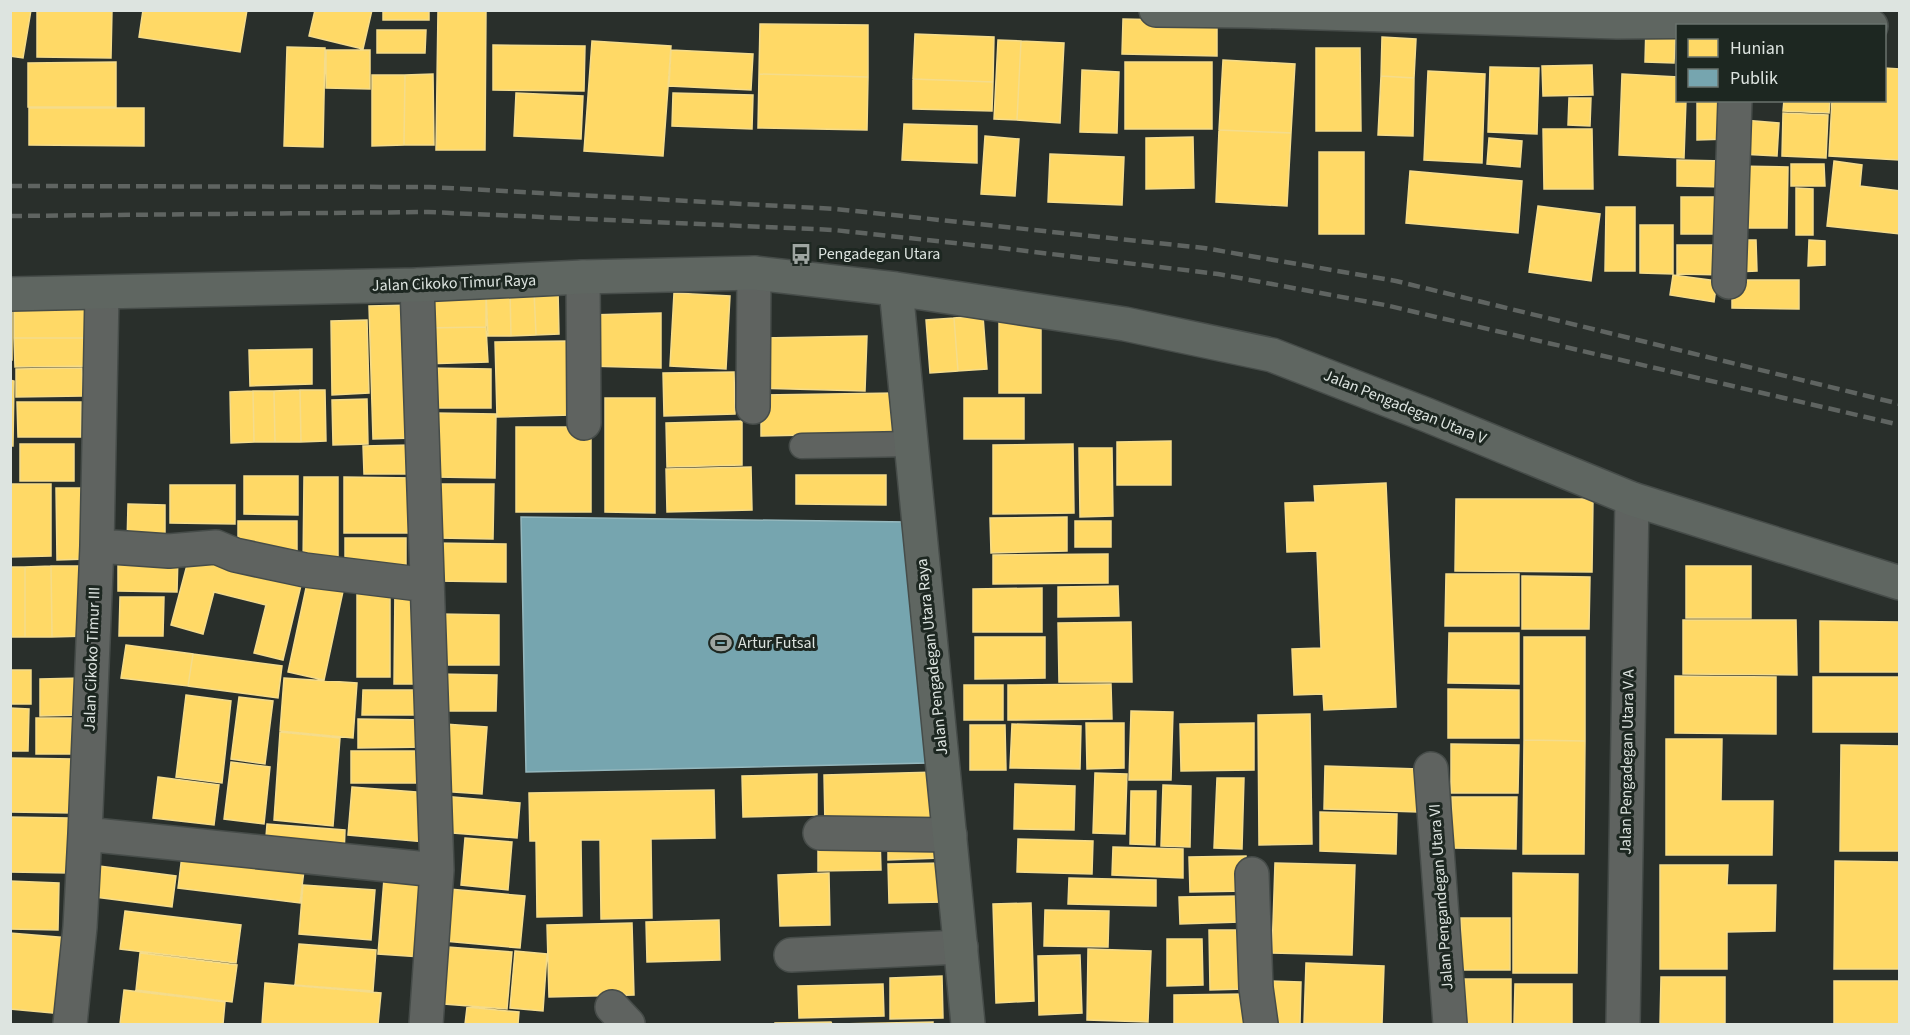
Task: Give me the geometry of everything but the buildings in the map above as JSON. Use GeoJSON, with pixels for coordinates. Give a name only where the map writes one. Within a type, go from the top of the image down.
{"type":"FeatureCollection","features":[{"type":"Feature","properties":{"kind":"street"},"geometry":{"type":"LineString","coordinates":[[1156,10],[1617,16],[1782,24]]}},
{"type":"Feature","properties":{"kind":"street"},"geometry":{"type":"LineString","coordinates":[[1729,282],[1735,102]]}},
{"type":"Feature","properties":{"kind":"street"},"geometry":{"type":"LineString","coordinates":[[753,407],[754,273]]}},
{"type":"Feature","properties":{"kind":"street","name":"Jalan Cikoko Timur Raya"},"geometry":{"type":"LineString","coordinates":[[10,294],[417,285],[583,277],[754,273],[896,289]]}},
{"type":"Feature","properties":{"kind":"street"},"geometry":{"type":"LineString","coordinates":[[583,277],[584,423]]}},
{"type":"Feature","properties":{"kind":"street"},"geometry":{"type":"LineString","coordinates":[[417,285],[437,870],[426,1024]]}},
{"type":"Feature","properties":{"kind":"street","name":"Jalan Pengadegan Utara Raya"},"geometry":{"type":"LineString","coordinates":[[896,289],[968,1024]]}},
{"type":"Feature","properties":{"kind":"street","name":"Jalan Pengadegan Utara V"},"geometry":{"type":"LineString","coordinates":[[896,289],[1125,324],[1272,355],[1427,415],[1632,499],[1899,583]]}},
{"type":"Feature","properties":{"kind":"street","name":"Jalan Cikoko Timur III"},"geometry":{"type":"LineString","coordinates":[[70,1024],[80,927],[85,834],[97,546],[102,292]]}},
{"type":"Feature","properties":{"kind":"street","name":"Jalan Pengadegan Utara V A"},"geometry":{"type":"LineString","coordinates":[[1623,1024],[1632,499]]}},
{"type":"Feature","properties":{"kind":"street"},"geometry":{"type":"LineString","coordinates":[[97,546],[169,551],[216,547],[235,555],[305,570],[427,585]]}},
{"type":"Feature","properties":{"kind":"street","name":"Jalan Pengandegan Utara VI"},"geometry":{"type":"LineString","coordinates":[[1431,769],[1450,1024]]}},
{"type":"Feature","properties":{"kind":"street"},"geometry":{"type":"LineString","coordinates":[[820,833],[950,835]]}},
{"type":"Feature","properties":{"kind":"street"},"geometry":{"type":"LineString","coordinates":[[85,834],[437,870]]}},
{"type":"Feature","properties":{"kind":"street"},"geometry":{"type":"LineString","coordinates":[[1252,874],[1256,988],[1261,1024]]}},
{"type":"Feature","properties":{"kind":"street"},"geometry":{"type":"LineString","coordinates":[[791,955],[961,947]]}},
{"type":"Feature","properties":{"kind":"lane"},"geometry":{"type":"LineString","coordinates":[[802,446],[911,444]]}},
{"type":"Feature","properties":{"kind":"railway"},"geometry":{"type":"LineString","coordinates":[[10,186],[430,187],[836,209],[1204,248],[1396,281],[1900,404]]}},
{"type":"Feature","properties":{"kind":"railway"},"geometry":{"type":"LineString","coordinates":[[10,216],[428,212],[834,230],[1001,248],[1218,274],[1385,305],[1900,425]]}},
{"type":"Feature","properties":{"kind":"place","name":"Pengadegan Utara"},"geometry":{"type":"Point","coordinates":[801,254]}},
{"type":"Feature","properties":{"kind":"place","name":"Artur Futsal"},"geometry":{"type":"Point","coordinates":[721,643]}}]}
